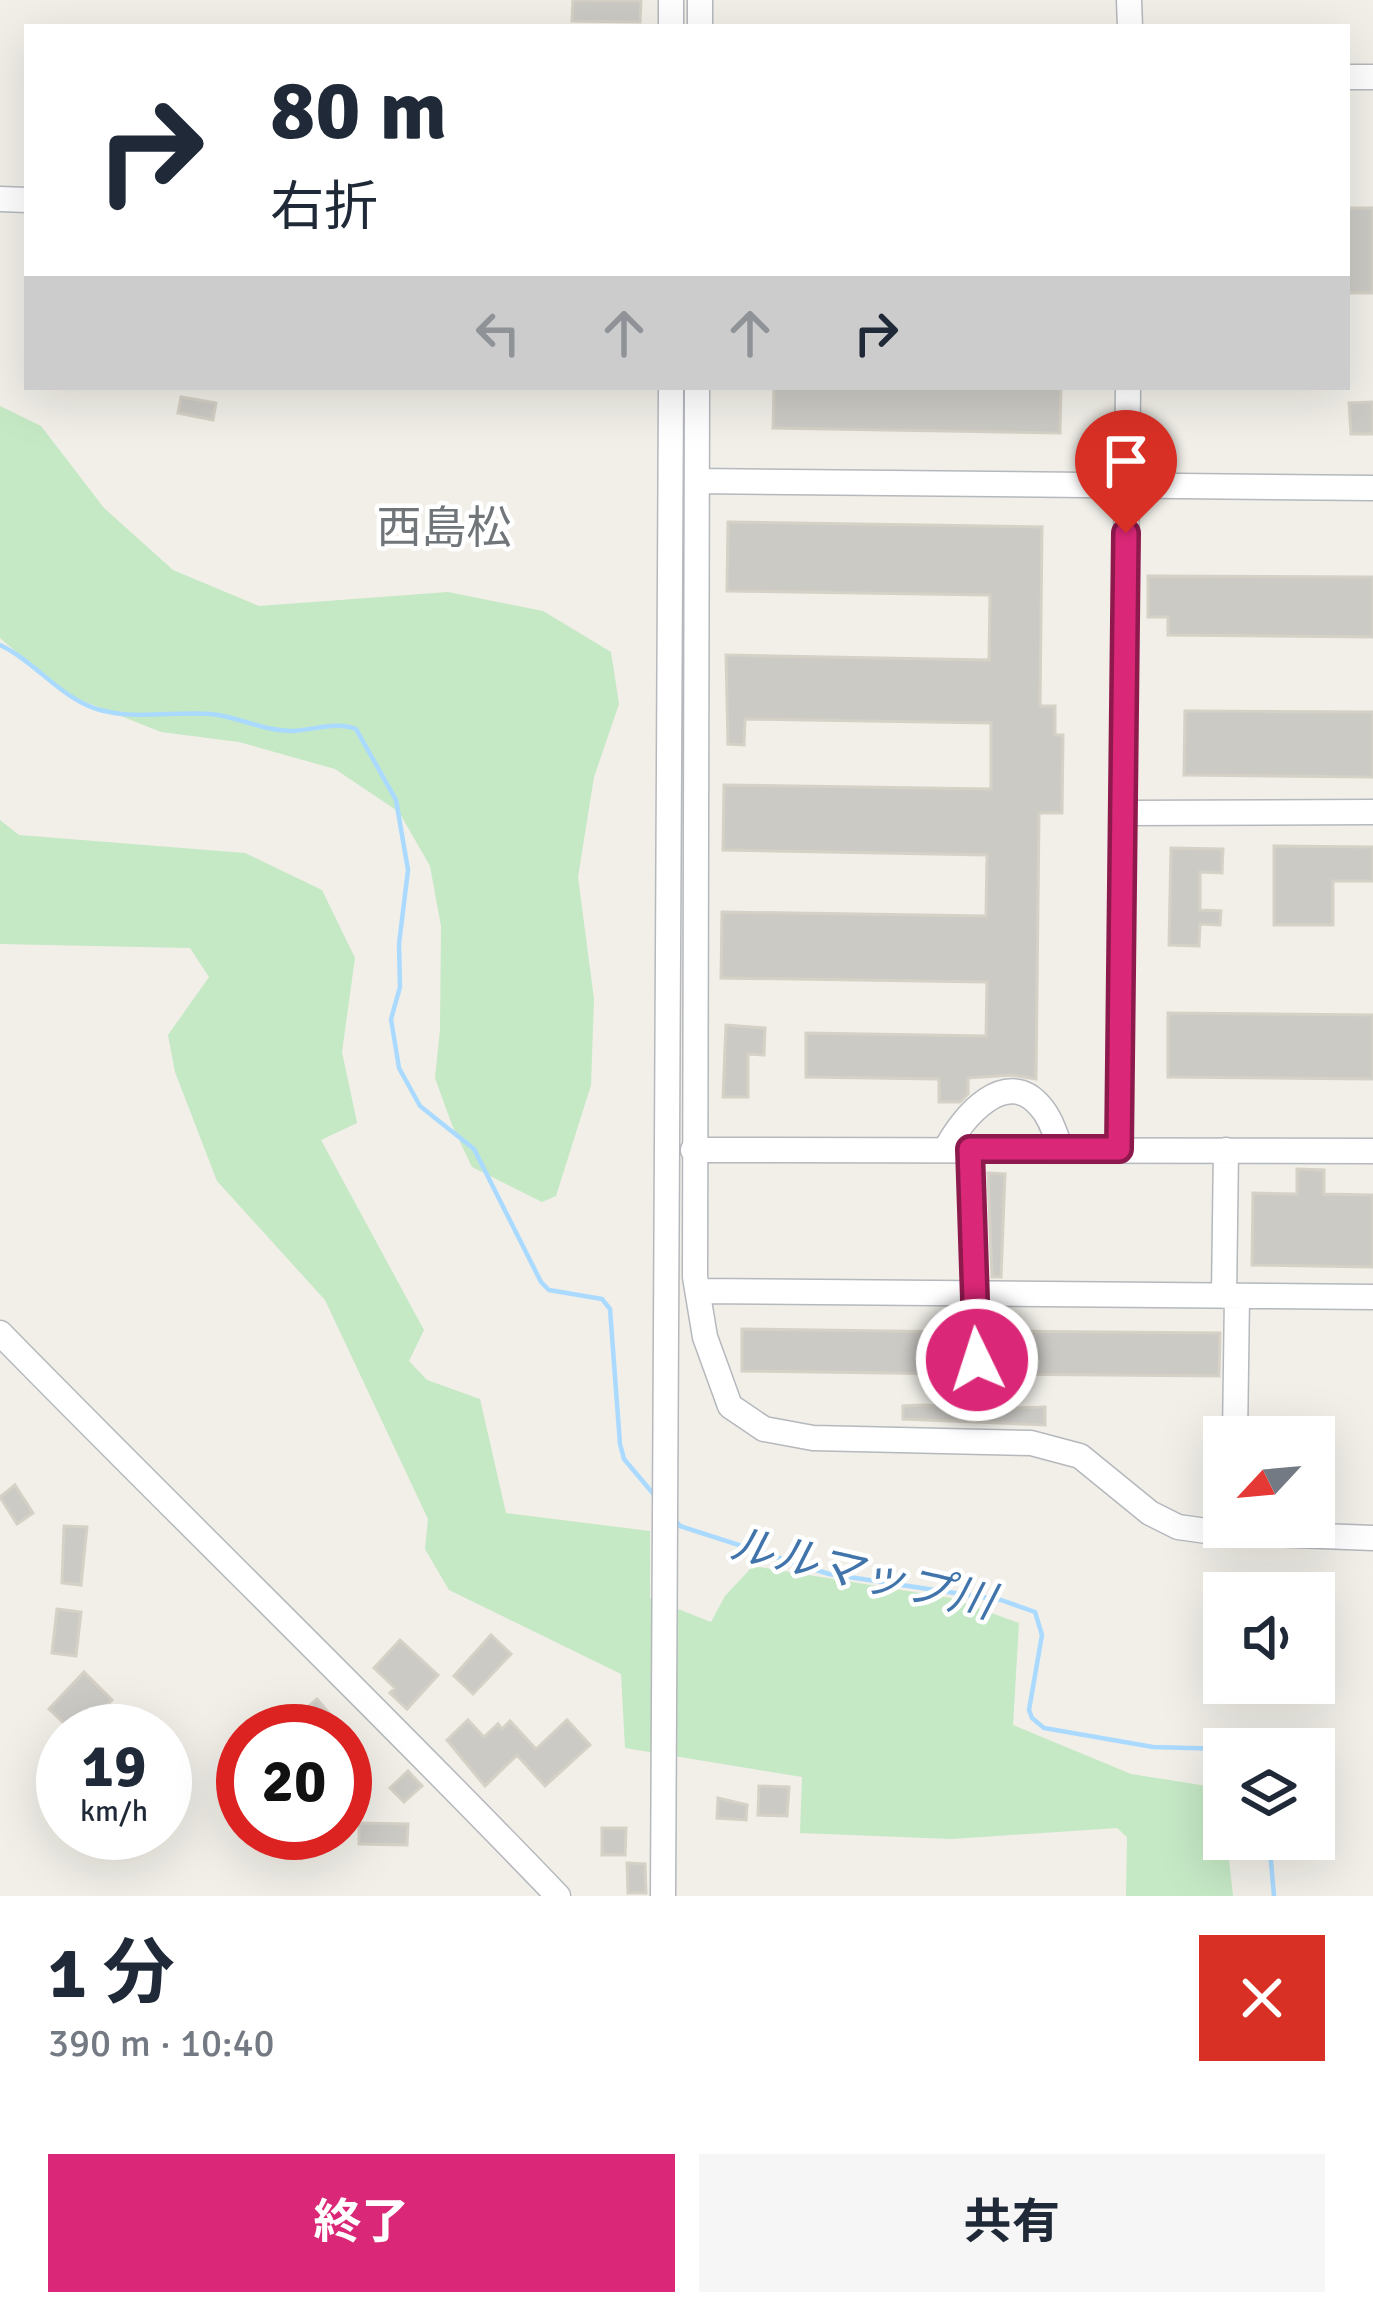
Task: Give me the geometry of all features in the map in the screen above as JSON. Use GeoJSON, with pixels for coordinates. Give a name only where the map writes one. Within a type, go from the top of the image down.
{"type":"FeatureCollection","features":[{"type":"Feature","properties":{"kind":"street"},"geometry":{"type":"LineString","coordinates":[[663,1896],[671,390]]}},
{"type":"Feature","properties":{"kind":"street"},"geometry":{"type":"LineString","coordinates":[[698,390],[693,1150],[698,1291],[706,1336],[730,1406],[764,1429],[813,1438],[1031,1443],[1080,1456],[1150,1513],[1178,1527],[1203,1528]]}},
{"type":"Feature","properties":{"kind":"street"},"geometry":{"type":"LineString","coordinates":[[1119,1149],[1127,390]]}},
{"type":"Feature","properties":{"kind":"street"},"geometry":{"type":"LineString","coordinates":[[697,481],[1373,488]]}},
{"type":"Feature","properties":{"kind":"street"},"geometry":{"type":"LineString","coordinates":[[1123,813],[1373,812]]}},
{"type":"Feature","properties":{"kind":"street"},"geometry":{"type":"LineString","coordinates":[[980,1394],[958,1149],[964,1120],[980,1105],[1010,1090],[1024,1093],[1049,1118],[1061,1149]]}},
{"type":"Feature","properties":{"kind":"street"},"geometry":{"type":"LineString","coordinates":[[693,1150],[1373,1151]]}},
{"type":"Feature","properties":{"kind":"street"},"geometry":{"type":"LineString","coordinates":[[1226,1150],[1234,1416]]}},
{"type":"Feature","properties":{"kind":"street"},"geometry":{"type":"LineString","coordinates":[[698,1291],[1373,1297]]}},
{"type":"Feature","properties":{"kind":"street"},"geometry":{"type":"LineString","coordinates":[[0,1333],[364,1694],[558,1896]]}},
{"type":"Feature","properties":{"kind":"street"},"geometry":{"type":"LineString","coordinates":[[1335,1536],[1373,1538]]}},
{"type":"Feature","properties":{"kind":"green space"},"geometry":{"type":"Polygon","coordinates":[[[0,406],[41,426],[104,508],[173,570],[259,606],[448,592],[543,611],[611,652],[619,704],[594,777],[578,877],[594,999],[591,1085],[556,1196],[542,1202],[472,1167],[452,1125],[435,1078],[441,926],[430,866],[399,812],[335,769],[239,742],[161,732],[63,693],[0,638],[0,406]]]}},
{"type":"Feature","properties":{"kind":"green space"},"geometry":{"type":"Polygon","coordinates":[[[0,820],[19,835],[245,853],[322,890],[355,958],[342,1052],[357,1123],[321,1140],[424,1330],[409,1361],[427,1380],[480,1399],[506,1513],[650,1531],[650,1598],[711,1622],[725,1596],[753,1566],[951,1598],[1019,1623],[1013,1725],[1131,1774],[1203,1785],[1203,1860],[1229,1860],[1233,1896],[1126,1896],[1127,1837],[1117,1828],[952,1839],[800,1833],[802,1777],[625,1748],[621,1674],[449,1590],[425,1549],[428,1519],[325,1300],[217,1181],[175,1072],[168,1035],[209,977],[190,948],[0,944],[0,820]]]}},
{"type":"Feature","properties":{"kind":"building"},"geometry":{"type":"Polygon","coordinates":[[[573,0],[641,1],[640,22],[572,21],[573,0]]]}},
{"type":"Feature","properties":{"kind":"building"},"geometry":{"type":"Polygon","coordinates":[[[1350,208],[1373,208],[1373,293],[1350,293],[1350,208]]]}},
{"type":"Feature","properties":{"kind":"building"},"geometry":{"type":"Polygon","coordinates":[[[774,390],[1061,390],[1060,433],[773,428],[774,390]]]}},
{"type":"Feature","properties":{"kind":"building"},"geometry":{"type":"Polygon","coordinates":[[[181,397],[216,403],[213,420],[178,413],[181,397]]]}},
{"type":"Feature","properties":{"kind":"building"},"geometry":{"type":"Polygon","coordinates":[[[1373,402],[1373,434],[1351,434],[1349,403],[1373,402]]]}},
{"type":"Feature","properties":{"kind":"building"},"geometry":{"type":"Polygon","coordinates":[[[728,522],[1042,527],[1040,706],[1055,706],[1055,735],[1063,735],[1062,813],[1039,813],[1036,1079],[1012,1075],[968,1078],[968,1094],[960,1102],[939,1102],[939,1079],[806,1077],[806,1033],[986,1036],[987,982],[721,978],[722,912],[986,916],[987,855],[723,850],[724,785],[991,789],[991,723],[745,719],[744,745],[728,744],[726,655],[989,660],[990,595],[727,591],[728,522]]]}},
{"type":"Feature","properties":{"kind":"building"},"geometry":{"type":"Polygon","coordinates":[[[1148,576],[1373,577],[1373,637],[1168,635],[1168,617],[1148,617],[1148,576]]]}},
{"type":"Feature","properties":{"kind":"building"},"geometry":{"type":"Polygon","coordinates":[[[1185,711],[1373,712],[1373,777],[1184,775],[1185,711]]]}},
{"type":"Feature","properties":{"kind":"building"},"geometry":{"type":"Polygon","coordinates":[[[1274,846],[1373,847],[1373,881],[1333,881],[1333,925],[1274,925],[1274,846]]]}},
{"type":"Feature","properties":{"kind":"building"},"geometry":{"type":"Polygon","coordinates":[[[1171,848],[1223,849],[1222,873],[1200,872],[1200,910],[1221,911],[1220,925],[1200,924],[1199,946],[1169,945],[1171,848]]]}},
{"type":"Feature","properties":{"kind":"building"},"geometry":{"type":"Polygon","coordinates":[[[1168,1013],[1373,1015],[1373,1079],[1168,1077],[1168,1013]]]}},
{"type":"Feature","properties":{"kind":"building"},"geometry":{"type":"Polygon","coordinates":[[[726,1025],[765,1028],[764,1055],[748,1054],[748,1097],[723,1097],[726,1025]]]}},
{"type":"Feature","properties":{"kind":"building"},"geometry":{"type":"Polygon","coordinates":[[[1297,1169],[1324,1170],[1324,1194],[1373,1195],[1373,1267],[1252,1265],[1253,1193],[1297,1194],[1297,1169]]]}},
{"type":"Feature","properties":{"kind":"building"},"geometry":{"type":"Polygon","coordinates":[[[988,1173],[1005,1174],[1001,1277],[992,1277],[988,1173]]]}},
{"type":"Feature","properties":{"kind":"building"},"geometry":{"type":"Polygon","coordinates":[[[742,1329],[959,1332],[959,1374],[742,1371],[742,1329]]]}},
{"type":"Feature","properties":{"kind":"building"},"geometry":{"type":"Polygon","coordinates":[[[1001,1331],[1220,1333],[1219,1376],[1001,1374],[1001,1331]]]}},
{"type":"Feature","properties":{"kind":"building"},"geometry":{"type":"Polygon","coordinates":[[[903,1406],[1045,1407],[1045,1425],[903,1419],[903,1406]]]}},
{"type":"Feature","properties":{"kind":"building"},"geometry":{"type":"Polygon","coordinates":[[[15,1485],[33,1513],[17,1524],[0,1497],[15,1485]]]}},
{"type":"Feature","properties":{"kind":"building"},"geometry":{"type":"Polygon","coordinates":[[[64,1526],[87,1527],[81,1585],[62,1583],[64,1526]]]}},
{"type":"Feature","properties":{"kind":"building"},"geometry":{"type":"Polygon","coordinates":[[[57,1609],[81,1612],[76,1656],[52,1653],[57,1609]]]}},
{"type":"Feature","properties":{"kind":"building"},"geometry":{"type":"Polygon","coordinates":[[[491,1635],[511,1654],[473,1694],[454,1676],[491,1635]]]}},
{"type":"Feature","properties":{"kind":"building"},"geometry":{"type":"Polygon","coordinates":[[[400,1640],[438,1675],[407,1709],[390,1693],[395,1688],[374,1668],[400,1640]]]}},
{"type":"Feature","properties":{"kind":"building"},"geometry":{"type":"Polygon","coordinates":[[[84,1672],[112,1700],[108,1704],[54,1704],[84,1672]]]}},
{"type":"Feature","properties":{"kind":"building"},"geometry":{"type":"Polygon","coordinates":[[[468,1720],[484,1737],[498,1724],[502,1729],[510,1721],[536,1749],[567,1720],[590,1745],[545,1786],[517,1755],[485,1786],[447,1740],[468,1720]]]}},
{"type":"Feature","properties":{"kind":"building"},"geometry":{"type":"Polygon","coordinates":[[[408,1771],[422,1786],[404,1802],[390,1788],[408,1771]]]}},
{"type":"Feature","properties":{"kind":"building"},"geometry":{"type":"Polygon","coordinates":[[[759,1786],[789,1787],[787,1816],[758,1815],[759,1786]]]}},
{"type":"Feature","properties":{"kind":"building"},"geometry":{"type":"Polygon","coordinates":[[[718,1798],[747,1805],[746,1820],[717,1818],[718,1798]]]}},
{"type":"Feature","properties":{"kind":"building"},"geometry":{"type":"Polygon","coordinates":[[[372,1823],[408,1824],[407,1845],[372,1844],[372,1823]]]}},
{"type":"Feature","properties":{"kind":"building"},"geometry":{"type":"Polygon","coordinates":[[[602,1828],[626,1828],[625,1855],[602,1855],[602,1828]]]}},
{"type":"Feature","properties":{"kind":"building"},"geometry":{"type":"Polygon","coordinates":[[[627,1863],[645,1864],[646,1893],[628,1893],[627,1863]]]}},
{"type":"Feature","properties":{"kind":"waterway","name":"ルルマップ川"},"geometry":{"type":"LineString","coordinates":[[0,645],[73,698],[100,710],[211,714],[282,730],[356,729],[396,800],[408,870],[399,944],[400,987],[391,1019],[399,1068],[420,1106],[474,1149],[541,1282],[549,1290],[602,1299],[610,1309],[620,1444],[624,1459],[656,1497]]}},
{"type":"Feature","properties":{"kind":"waterway","name":"ルルマップ川"},"geometry":{"type":"LineString","coordinates":[[675,1520],[680,1526],[829,1574],[1001,1600],[1035,1612],[1042,1635],[1029,1710],[1044,1728],[1153,1747],[1203,1748]]}},
{"type":"Feature","properties":{"kind":"waterway","name":"ルルマップ川"},"geometry":{"type":"LineString","coordinates":[[1271,1860],[1274,1896]]}},
{"type":"Feature","properties":{"kind":"district","name":"西島松"},"geometry":{"type":"Point","coordinates":[444,527]}},
{"type":"Feature","properties":{"kind":"route"},"geometry":{"type":"LineString","coordinates":[[977,1360],[970,1149],[1119,1149],[1126,533]]}}]}
